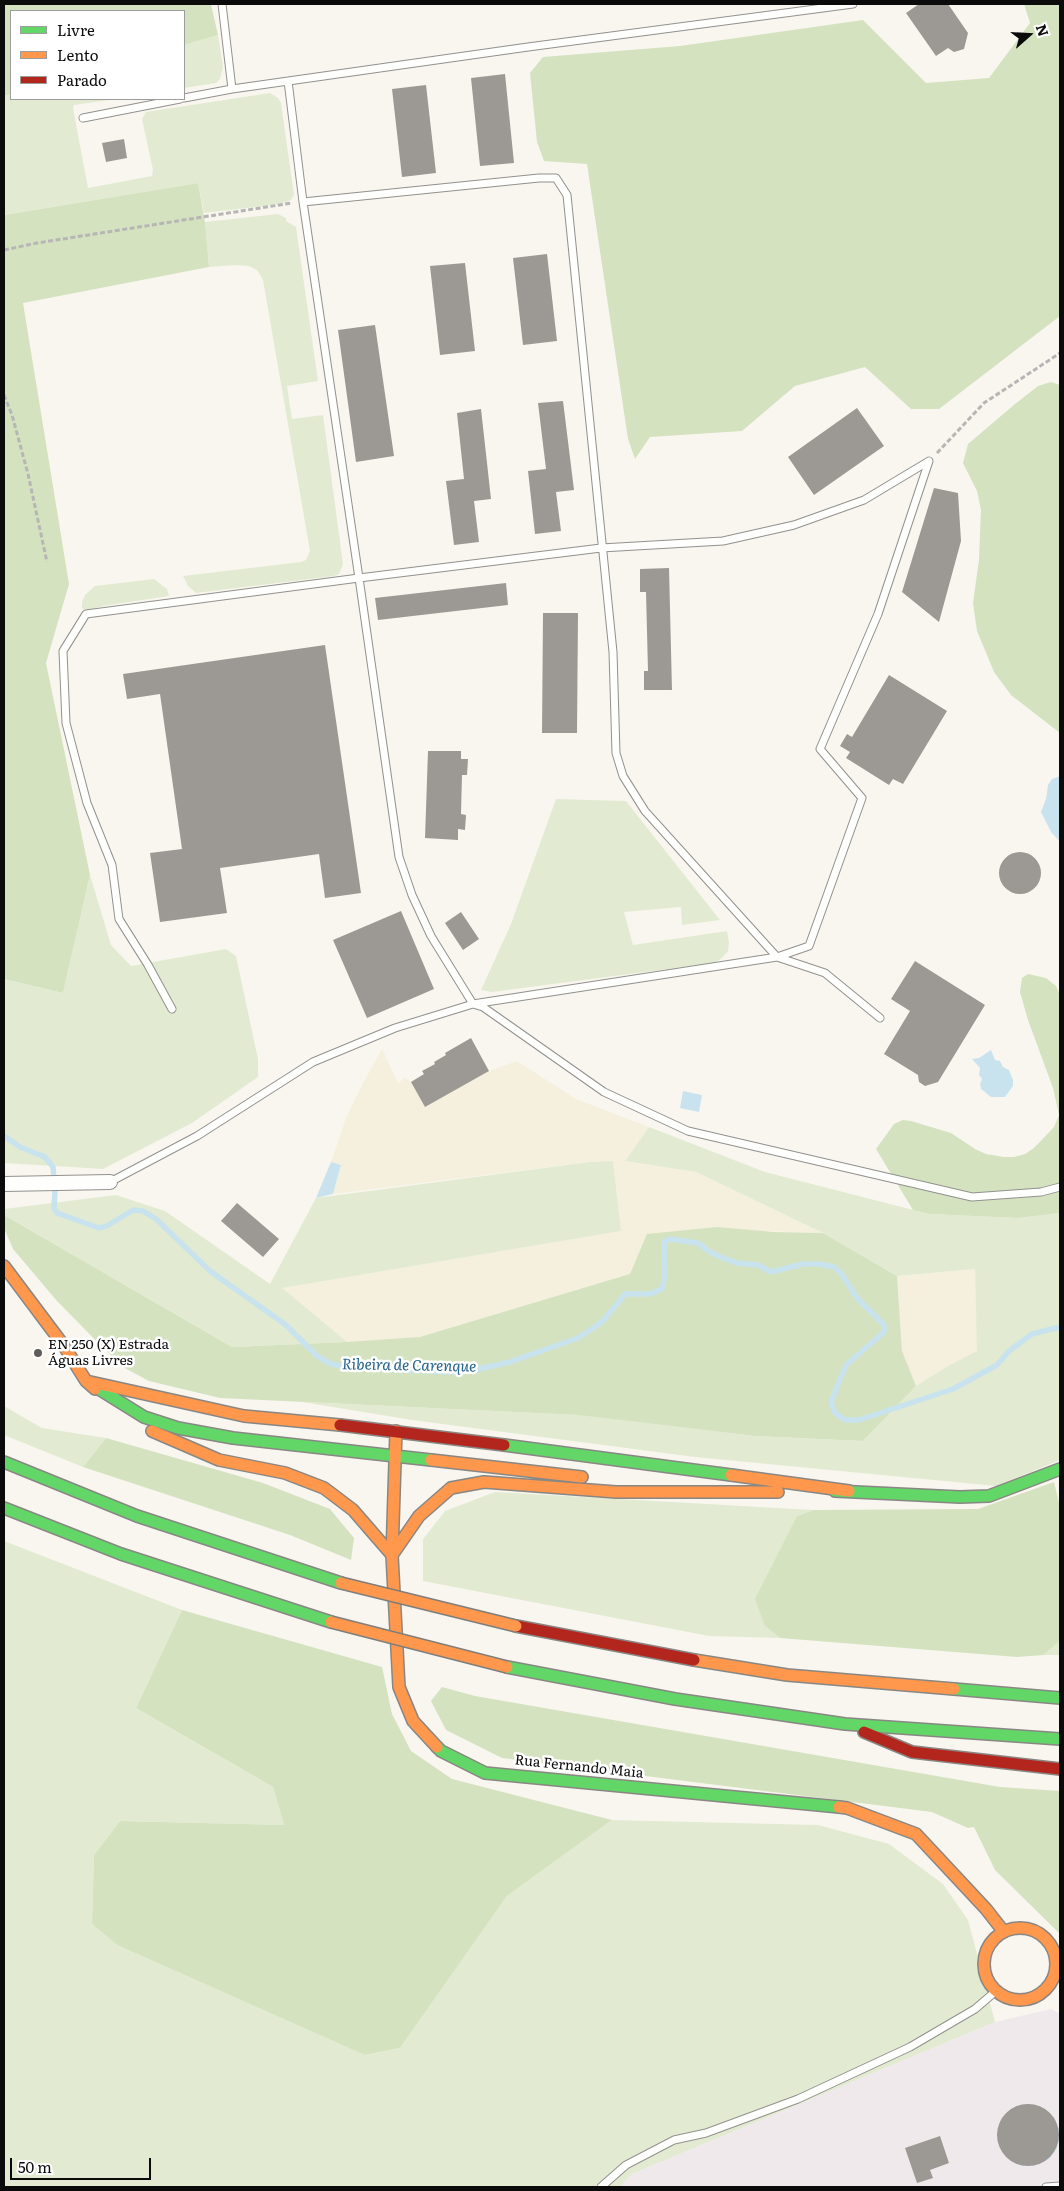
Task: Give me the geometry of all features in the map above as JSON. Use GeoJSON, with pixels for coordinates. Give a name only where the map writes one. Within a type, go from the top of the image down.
{"type":"FeatureCollection","features":[{"type":"Feature","properties":{"kind":"main road"},"geometry":{"type":"LineString","coordinates":[[4,1266],[64,1346],[86,1381],[127,1420],[218,1460],[286,1473],[324,1488],[354,1510],[392,1555],[419,1516],[452,1488],[484,1482],[616,1492],[849,1491],[960,1497],[989,1496],[1060,1469]]}},
{"type":"Feature","properties":{"kind":"main road"},"geometry":{"type":"LineString","coordinates":[[86,1381],[244,1416],[396,1431],[849,1491]]}},
{"type":"Feature","properties":{"kind":"main road"},"geometry":{"type":"LineString","coordinates":[[86,1381],[144,1417],[178,1428],[233,1438],[728,1492]]}},
{"type":"Feature","properties":{"kind":"main road","name":"Rua Fernando Maia"},"geometry":{"type":"LineString","coordinates":[[396,1431],[392,1555],[399,1687],[413,1721],[441,1751],[485,1773],[847,1808],[916,1834],[986,1909],[1004,1932]]}},
{"type":"Feature","properties":{"kind":"main road"},"geometry":{"type":"LineString","coordinates":[[4,1462],[137,1516],[340,1583],[516,1626],[677,1657],[787,1675],[1060,1698]]}},
{"type":"Feature","properties":{"kind":"main road"},"geometry":{"type":"LineString","coordinates":[[4,1508],[121,1554],[331,1622],[507,1667],[675,1699],[845,1724],[1060,1739]]}},
{"type":"Feature","properties":{"kind":"main road"},"geometry":{"type":"LineString","coordinates":[[845,1724],[912,1752],[1060,1769]]}},
{"type":"Feature","properties":{"kind":"main road"},"geometry":{"type":"LineString","coordinates":[[1016,1928],[1040,1935],[1049,1943],[1054,1954],[1056,1981],[1028,2000],[1006,1998],[996,1991],[987,1977],[984,1959],[988,1948],[995,1938],[1004,1932],[1016,1928]]}},
{"type":"Feature","properties":{"kind":"street"},"geometry":{"type":"LineString","coordinates":[[4,1184],[110,1182]]}},
{"type":"Feature","properties":{"kind":"lane"},"geometry":{"type":"LineString","coordinates":[[222,4],[232,89]]}},
{"type":"Feature","properties":{"kind":"lane"},"geometry":{"type":"LineString","coordinates":[[185,97],[288,81],[852,4]]}},
{"type":"Feature","properties":{"kind":"lane"},"geometry":{"type":"LineString","coordinates":[[288,81],[303,202],[399,857],[412,895],[431,936],[474,1004],[483,1007],[604,1092],[688,1131],[972,1197],[1040,1192],[1060,1187]]}},
{"type":"Feature","properties":{"kind":"lane"},"geometry":{"type":"LineString","coordinates":[[83,118],[172,100]]}},
{"type":"Feature","properties":{"kind":"lane"},"geometry":{"type":"LineString","coordinates":[[303,202],[539,178],[556,178],[567,196],[601,548],[613,652],[616,753],[623,776],[645,811],[777,957],[825,974],[880,1018]]}},
{"type":"Feature","properties":{"kind":"lane"},"geometry":{"type":"LineString","coordinates":[[172,1009],[120,920],[112,865],[86,803],[66,723],[63,651],[86,614],[601,548],[723,541],[794,525],[864,500],[928,461]]}},
{"type":"Feature","properties":{"kind":"lane"},"geometry":{"type":"LineString","coordinates":[[110,1182],[197,1136],[313,1062],[395,1028],[474,1004],[777,957],[809,946],[862,798],[820,750],[878,614],[928,461]]}},
{"type":"Feature","properties":{"kind":"lane"},"geometry":{"type":"LineString","coordinates":[[601,2187],[626,2166],[674,2140],[706,2133],[798,2099],[910,2047],[975,2009],[996,1991]]}},
{"type":"Feature","properties":{"kind":"lane"},"geometry":{"type":"LineString","coordinates":[[1046,2187],[1060,2186]]}},
{"type":"Feature","properties":{"kind":"path"},"geometry":{"type":"LineString","coordinates":[[4,250],[37,242],[303,202]]}},
{"type":"Feature","properties":{"kind":"path"},"geometry":{"type":"LineString","coordinates":[[928,461],[951,440],[984,403],[1060,353]]}},
{"type":"Feature","properties":{"kind":"path"},"geometry":{"type":"LineString","coordinates":[[4,395],[12,415],[28,474],[47,562]]}},
{"type":"Feature","properties":{"kind":"shaded area"},"geometry":{"type":"Polygon","coordinates":[[[382,1049],[398,1083],[405,1078],[411,1082],[425,1107],[489,1071],[517,1061],[576,1099],[649,1127],[625,1161],[696,1172],[823,1233],[757,1231],[655,1271],[366,1356],[270,1298],[281,1288],[621,1231],[613,1161],[590,1162],[333,1194],[341,1166],[331,1162],[346,1118],[382,1049]]]}},
{"type":"Feature","properties":{"kind":"shaded area"},"geometry":{"type":"Polygon","coordinates":[[[975,1269],[978,1351],[948,1366],[916,1386],[902,1351],[897,1276],[975,1269]]]}},
{"type":"Feature","properties":{"kind":"shaded area"},"geometry":{"type":"Polygon","coordinates":[[[1051,2009],[1060,2014],[1060,2187],[620,2187],[632,2174],[995,2022],[1051,2009]]]}},
{"type":"Feature","properties":{"kind":"green space"},"geometry":{"type":"Polygon","coordinates":[[[4,4],[211,4],[218,35],[185,45],[185,10],[10,10],[10,94],[4,96],[4,4]]]}},
{"type":"Feature","properties":{"kind":"green space"},"geometry":{"type":"Polygon","coordinates":[[[1024,4],[1060,4],[1060,316],[939,409],[911,409],[865,367],[795,386],[742,431],[650,437],[635,459],[628,439],[587,164],[544,161],[537,142],[530,73],[543,57],[680,46],[863,20],[926,83],[989,78],[1030,23],[1024,4]]]}},
{"type":"Feature","properties":{"kind":"green space"},"geometry":{"type":"Polygon","coordinates":[[[218,35],[223,67],[220,79],[216,83],[185,88],[185,45],[218,35]]]}},
{"type":"Feature","properties":{"kind":"green space"},"geometry":{"type":"Polygon","coordinates":[[[270,93],[278,98],[281,103],[294,195],[291,200],[281,204],[204,213],[198,183],[4,215],[4,96],[10,94],[10,100],[109,100],[74,105],[73,108],[88,188],[152,176],[153,170],[142,119],[146,112],[270,93]]]}},
{"type":"Feature","properties":{"kind":"green space"},"geometry":{"type":"Polygon","coordinates":[[[198,183],[205,222],[209,267],[23,303],[69,584],[46,663],[90,875],[63,993],[4,979],[4,215],[198,183]]]}},
{"type":"Feature","properties":{"kind":"green space"},"geometry":{"type":"Polygon","coordinates":[[[278,214],[296,227],[318,381],[287,386],[292,419],[323,415],[343,564],[339,574],[334,576],[196,593],[188,586],[183,576],[301,562],[306,560],[310,551],[263,280],[257,270],[249,266],[209,267],[205,222],[278,214]]]}},
{"type":"Feature","properties":{"kind":"green space"},"geometry":{"type":"Polygon","coordinates":[[[1051,382],[1060,385],[1060,733],[1011,695],[994,672],[977,631],[973,603],[979,560],[981,510],[977,491],[963,463],[968,444],[1038,386],[1051,382]]]}},
{"type":"Feature","properties":{"kind":"green space"},"geometry":{"type":"Polygon","coordinates":[[[154,579],[167,589],[169,596],[103,606],[86,611],[82,608],[85,595],[95,586],[154,579]]]}},
{"type":"Feature","properties":{"kind":"green space"},"geometry":{"type":"Polygon","coordinates":[[[556,799],[626,801],[720,920],[682,925],[681,907],[624,912],[633,945],[727,931],[728,951],[722,958],[714,963],[492,992],[481,990],[511,924],[556,799]]]}},
{"type":"Feature","properties":{"kind":"green space"},"geometry":{"type":"Polygon","coordinates":[[[90,875],[111,945],[131,966],[226,949],[236,956],[258,1059],[258,1077],[192,1123],[103,1169],[4,1163],[4,979],[63,993],[90,875]]]}},
{"type":"Feature","properties":{"kind":"green space"},"geometry":{"type":"Polygon","coordinates":[[[1028,974],[1046,978],[1056,986],[1060,995],[1060,1213],[1019,1218],[929,1214],[913,1210],[876,1149],[894,1124],[903,1120],[911,1121],[951,1133],[986,1154],[1004,1157],[1025,1154],[1034,1148],[1054,1127],[1059,1115],[1053,1088],[1028,1020],[1020,992],[1022,978],[1028,974]]]}},
{"type":"Feature","properties":{"kind":"green space"},"geometry":{"type":"Polygon","coordinates":[[[649,1127],[765,1172],[929,1214],[1019,1218],[1060,1213],[1060,1460],[996,1486],[695,1457],[412,1420],[302,1402],[583,1415],[755,1436],[863,1441],[916,1386],[977,1351],[975,1269],[897,1276],[823,1233],[696,1172],[625,1161],[649,1127]]]}},
{"type":"Feature","properties":{"kind":"green space"},"geometry":{"type":"Polygon","coordinates":[[[613,1161],[621,1231],[282,1288],[347,1342],[232,1347],[4,1215],[4,1209],[116,1195],[165,1211],[270,1284],[316,1198],[590,1162],[613,1161]]]}},
{"type":"Feature","properties":{"kind":"green space"},"geometry":{"type":"Polygon","coordinates":[[[4,1215],[232,1347],[420,1337],[630,1274],[647,1234],[717,1227],[774,1232],[823,1233],[897,1276],[902,1351],[916,1386],[863,1441],[755,1436],[579,1415],[220,1398],[149,1381],[121,1366],[57,1301],[13,1249],[4,1228],[4,1215]]]}},
{"type":"Feature","properties":{"kind":"green space"},"geometry":{"type":"Polygon","coordinates":[[[4,1406],[42,1428],[106,1438],[83,1467],[4,1435],[4,1406]]]}},
{"type":"Feature","properties":{"kind":"green space"},"geometry":{"type":"Polygon","coordinates":[[[106,1438],[263,1483],[330,1509],[354,1538],[351,1560],[290,1535],[83,1467],[106,1438]]]}},
{"type":"Feature","properties":{"kind":"green space"},"geometry":{"type":"Polygon","coordinates":[[[1054,1482],[1060,1507],[1060,1641],[1043,1655],[1017,1657],[780,1638],[765,1626],[755,1599],[797,1516],[813,1510],[978,1509],[1054,1482]]]}},
{"type":"Feature","properties":{"kind":"green space"},"geometry":{"type":"Polygon","coordinates":[[[495,1492],[813,1510],[797,1516],[765,1626],[780,1638],[709,1636],[423,1581],[423,1539],[445,1511],[495,1492]]]}},
{"type":"Feature","properties":{"kind":"green space"},"geometry":{"type":"Polygon","coordinates":[[[4,1541],[182,1610],[136,1708],[273,1787],[284,1825],[120,1821],[94,1855],[92,1924],[117,1945],[366,2055],[400,2048],[507,1896],[612,1820],[818,1825],[889,1844],[943,1884],[968,1920],[995,2022],[632,2174],[620,2187],[4,2187],[4,1541]]]}},
{"type":"Feature","properties":{"kind":"green space"},"geometry":{"type":"Polygon","coordinates":[[[182,1610],[382,1667],[392,1714],[411,1751],[452,1779],[612,1820],[507,1896],[400,2048],[365,2055],[117,1945],[92,1924],[94,1855],[120,1821],[284,1825],[273,1787],[136,1708],[182,1610]]]}},
{"type":"Feature","properties":{"kind":"green space"},"geometry":{"type":"Polygon","coordinates":[[[1060,1641],[1060,1655],[1043,1655],[1060,1641]]]}},
{"type":"Feature","properties":{"kind":"green space"},"geometry":{"type":"Polygon","coordinates":[[[442,1687],[475,1696],[1000,1787],[1060,1791],[1060,1934],[995,1870],[974,1827],[968,1828],[932,1812],[502,1758],[446,1730],[431,1701],[442,1687]]]}},
{"type":"Feature","properties":{"kind":"water"},"geometry":{"type":"Polygon","coordinates":[[[1060,776],[1060,842],[1051,832],[1041,812],[1046,799],[1048,785],[1052,779],[1060,776]]]}},
{"type":"Feature","properties":{"kind":"water"},"geometry":{"type":"Polygon","coordinates":[[[991,1050],[995,1060],[1000,1061],[1003,1067],[1009,1070],[1013,1080],[1013,1086],[1005,1097],[991,1097],[981,1089],[980,1068],[972,1059],[979,1058],[991,1050]]]}},
{"type":"Feature","properties":{"kind":"water"},"geometry":{"type":"Polygon","coordinates":[[[683,1091],[702,1095],[699,1112],[680,1108],[683,1091]]]}},
{"type":"Feature","properties":{"kind":"water"},"geometry":{"type":"Polygon","coordinates":[[[331,1162],[341,1165],[333,1194],[316,1198],[331,1162]]]}},
{"type":"Feature","properties":{"kind":"water"},"geometry":{"type":"Polygon","coordinates":[[[1028,2104],[1048,2111],[1055,2119],[1059,2129],[1059,2140],[1056,2150],[1049,2159],[1039,2164],[1030,2166],[1019,2165],[1002,2152],[998,2140],[998,2129],[1002,2119],[1017,2106],[1028,2104]],[[1028,2117],[1017,2121],[1013,2126],[1010,2138],[1017,2150],[1029,2154],[1041,2149],[1047,2138],[1040,2121],[1028,2117]]]}},
{"type":"Feature","properties":{"kind":"building"},"geometry":{"type":"Polygon","coordinates":[[[919,4],[948,4],[968,33],[964,49],[954,52],[948,48],[936,56],[906,13],[919,4]]]}},
{"type":"Feature","properties":{"kind":"building"},"geometry":{"type":"Polygon","coordinates":[[[505,74],[514,163],[480,166],[471,78],[505,74]]]}},
{"type":"Feature","properties":{"kind":"building"},"geometry":{"type":"Polygon","coordinates":[[[426,85],[436,173],[402,177],[392,89],[426,85]]]}},
{"type":"Feature","properties":{"kind":"building"},"geometry":{"type":"Polygon","coordinates":[[[124,139],[127,158],[106,162],[102,143],[124,139]]]}},
{"type":"Feature","properties":{"kind":"building"},"geometry":{"type":"Polygon","coordinates":[[[547,254],[557,341],[523,345],[513,258],[547,254]]]}},
{"type":"Feature","properties":{"kind":"building"},"geometry":{"type":"Polygon","coordinates":[[[465,263],[475,351],[440,355],[430,266],[465,263]]]}},
{"type":"Feature","properties":{"kind":"building"},"geometry":{"type":"Polygon","coordinates":[[[375,325],[394,456],[356,462],[338,330],[375,325]]]}},
{"type":"Feature","properties":{"kind":"building"},"geometry":{"type":"Polygon","coordinates":[[[563,401],[574,490],[556,492],[561,531],[535,534],[528,471],[546,469],[538,403],[563,401]]]}},
{"type":"Feature","properties":{"kind":"building"},"geometry":{"type":"Polygon","coordinates":[[[857,408],[884,446],[814,495],[788,457],[857,408]]]}},
{"type":"Feature","properties":{"kind":"building"},"geometry":{"type":"Polygon","coordinates":[[[481,409],[491,499],[474,501],[479,542],[454,545],[446,481],[464,479],[457,413],[481,409]]]}},
{"type":"Feature","properties":{"kind":"building"},"geometry":{"type":"Polygon","coordinates":[[[934,488],[958,493],[961,541],[939,622],[902,592],[934,488]]]}},
{"type":"Feature","properties":{"kind":"building"},"geometry":{"type":"Polygon","coordinates":[[[669,568],[672,690],[644,690],[644,671],[648,671],[646,592],[640,592],[640,569],[669,568]]]}},
{"type":"Feature","properties":{"kind":"building"},"geometry":{"type":"Polygon","coordinates":[[[506,583],[508,605],[378,620],[375,598],[506,583]]]}},
{"type":"Feature","properties":{"kind":"building"},"geometry":{"type":"Polygon","coordinates":[[[543,613],[578,613],[577,733],[542,733],[543,613]]]}},
{"type":"Feature","properties":{"kind":"building"},"geometry":{"type":"Polygon","coordinates":[[[325,645],[361,893],[325,898],[319,854],[220,868],[227,913],[160,922],[150,853],[182,849],[160,694],[127,699],[123,674],[325,645]]]}},
{"type":"Feature","properties":{"kind":"building"},"geometry":{"type":"Polygon","coordinates":[[[889,675],[947,711],[903,784],[893,779],[889,785],[846,758],[850,752],[840,746],[847,734],[852,737],[889,675]]]}},
{"type":"Feature","properties":{"kind":"building"},"geometry":{"type":"Polygon","coordinates":[[[428,751],[461,751],[461,759],[468,759],[467,775],[462,775],[461,814],[466,815],[465,830],[458,829],[458,840],[425,838],[428,751]]]}},
{"type":"Feature","properties":{"kind":"building"},"geometry":{"type":"Polygon","coordinates":[[[1020,852],[1035,858],[1041,873],[1035,888],[1020,894],[1005,888],[999,873],[1005,858],[1020,852]]]}},
{"type":"Feature","properties":{"kind":"building"},"geometry":{"type":"Polygon","coordinates":[[[401,911],[434,989],[367,1018],[333,940],[401,911]]]}},
{"type":"Feature","properties":{"kind":"building"},"geometry":{"type":"Polygon","coordinates":[[[461,912],[479,939],[463,950],[445,923],[461,912]]]}},
{"type":"Feature","properties":{"kind":"building"},"geometry":{"type":"Polygon","coordinates":[[[915,961],[985,1005],[938,1082],[925,1086],[919,1082],[918,1075],[884,1054],[910,1011],[891,999],[915,961]]]}},
{"type":"Feature","properties":{"kind":"building"},"geometry":{"type":"Polygon","coordinates":[[[471,1038],[489,1071],[425,1107],[411,1082],[424,1074],[422,1071],[435,1064],[434,1062],[446,1055],[445,1053],[471,1038]]]}},
{"type":"Feature","properties":{"kind":"building"},"geometry":{"type":"Polygon","coordinates":[[[237,1203],[279,1239],[263,1257],[221,1221],[237,1203]]]}},
{"type":"Feature","properties":{"kind":"building"},"geometry":{"type":"Polygon","coordinates":[[[1028,2104],[1040,2107],[1050,2113],[1056,2123],[1059,2135],[1056,2147],[1050,2157],[1040,2163],[1028,2166],[1016,2163],[1006,2157],[1000,2147],[997,2135],[1000,2123],[1006,2113],[1016,2107],[1028,2104]]]}},
{"type":"Feature","properties":{"kind":"building"},"geometry":{"type":"Polygon","coordinates":[[[940,2136],[949,2163],[930,2170],[933,2178],[917,2183],[905,2148],[940,2136]]]}},
{"type":"Feature","properties":{"kind":"waterway","name":"Ribeira de Carenque"},"geometry":{"type":"LineString","coordinates":[[4,1136],[20,1147],[45,1157],[53,1167],[54,1208],[57,1213],[99,1228],[107,1226],[133,1210],[143,1211],[156,1219],[210,1271],[286,1325],[317,1356],[331,1364],[355,1368],[450,1372],[470,1371],[510,1362],[578,1338],[602,1322],[625,1294],[650,1294],[662,1289],[665,1276],[664,1242],[670,1239],[698,1243],[710,1252],[723,1258],[737,1263],[758,1265],[771,1272],[803,1264],[819,1264],[834,1267],[841,1273],[857,1298],[884,1325],[884,1332],[846,1365],[836,1389],[831,1402],[835,1413],[845,1420],[859,1420],[953,1389],[997,1365],[1009,1351],[1032,1334],[1060,1327]]}},
{"type":"Feature","properties":{"kind":"traffic: fast"},"geometry":{"type":"LineString","coordinates":[[99,1389],[144,1417],[178,1428],[233,1438],[431,1460]]}},
{"type":"Feature","properties":{"kind":"traffic: fast"},"geometry":{"type":"LineString","coordinates":[[504,1445],[731,1475]]}},
{"type":"Feature","properties":{"kind":"traffic: fast"},"geometry":{"type":"LineString","coordinates":[[4,1462],[137,1516],[341,1583]]}},
{"type":"Feature","properties":{"kind":"traffic: fast"},"geometry":{"type":"LineString","coordinates":[[835,1491],[960,1497],[989,1496],[1060,1469]]}},
{"type":"Feature","properties":{"kind":"traffic: fast"},"geometry":{"type":"LineString","coordinates":[[4,1508],[121,1554],[331,1622]]}},
{"type":"Feature","properties":{"kind":"traffic: fast"},"geometry":{"type":"LineString","coordinates":[[507,1667],[675,1699],[845,1724],[1060,1739]]}},
{"type":"Feature","properties":{"kind":"traffic: fast"},"geometry":{"type":"LineString","coordinates":[[954,1689],[1060,1698]]}},
{"type":"Feature","properties":{"kind":"traffic: fast"},"geometry":{"type":"LineString","coordinates":[[437,1747],[441,1751],[485,1773],[839,1807]]}},
{"type":"Feature","properties":{"kind":"traffic: slow"},"geometry":{"type":"LineString","coordinates":[[4,1266],[64,1346],[86,1381],[95,1389]]}},
{"type":"Feature","properties":{"kind":"traffic: slow"},"geometry":{"type":"LineString","coordinates":[[86,1381],[244,1416],[340,1425]]}},
{"type":"Feature","properties":{"kind":"traffic: slow"},"geometry":{"type":"LineString","coordinates":[[152,1431],[219,1460],[285,1473],[324,1488],[353,1510],[392,1555]]}},
{"type":"Feature","properties":{"kind":"traffic: slow"},"geometry":{"type":"LineString","coordinates":[[396,1431],[392,1555],[399,1687],[413,1721],[437,1747]]}},
{"type":"Feature","properties":{"kind":"traffic: slow"},"geometry":{"type":"LineString","coordinates":[[431,1460],[582,1477]]}},
{"type":"Feature","properties":{"kind":"traffic: slow"},"geometry":{"type":"LineString","coordinates":[[731,1475],[849,1491]]}},
{"type":"Feature","properties":{"kind":"traffic: slow"},"geometry":{"type":"LineString","coordinates":[[392,1555],[419,1516],[451,1488],[484,1482],[616,1492],[778,1492]]}},
{"type":"Feature","properties":{"kind":"traffic: slow"},"geometry":{"type":"LineString","coordinates":[[341,1583],[516,1626]]}},
{"type":"Feature","properties":{"kind":"traffic: slow"},"geometry":{"type":"LineString","coordinates":[[331,1622],[507,1667]]}},
{"type":"Feature","properties":{"kind":"traffic: slow"},"geometry":{"type":"LineString","coordinates":[[694,1660],[787,1675],[954,1689]]}},
{"type":"Feature","properties":{"kind":"traffic: slow"},"geometry":{"type":"LineString","coordinates":[[839,1807],[847,1808],[916,1834],[986,1909],[1004,1932]]}},
{"type":"Feature","properties":{"kind":"traffic: slow"},"geometry":{"type":"LineString","coordinates":[[1020,1928],[1040,1934],[1050,1944],[1056,1964],[1050,1984],[1040,1994],[1020,2000],[1000,1994],[990,1984],[984,1964],[990,1944],[1000,1934],[1020,1928]]}},
{"type":"Feature","properties":{"kind":"traffic: jam"},"geometry":{"type":"LineString","coordinates":[[340,1425],[504,1445]]}},
{"type":"Feature","properties":{"kind":"traffic: jam"},"geometry":{"type":"LineString","coordinates":[[516,1626],[694,1660]]}},
{"type":"Feature","properties":{"kind":"traffic: jam"},"geometry":{"type":"LineString","coordinates":[[864,1732],[912,1752],[1060,1769]]}},
{"type":"Feature","properties":{"kind":"place","name":"EN 250 (X) Estrada Águas Livres"},"geometry":{"type":"Point","coordinates":[38,1353]}}]}
